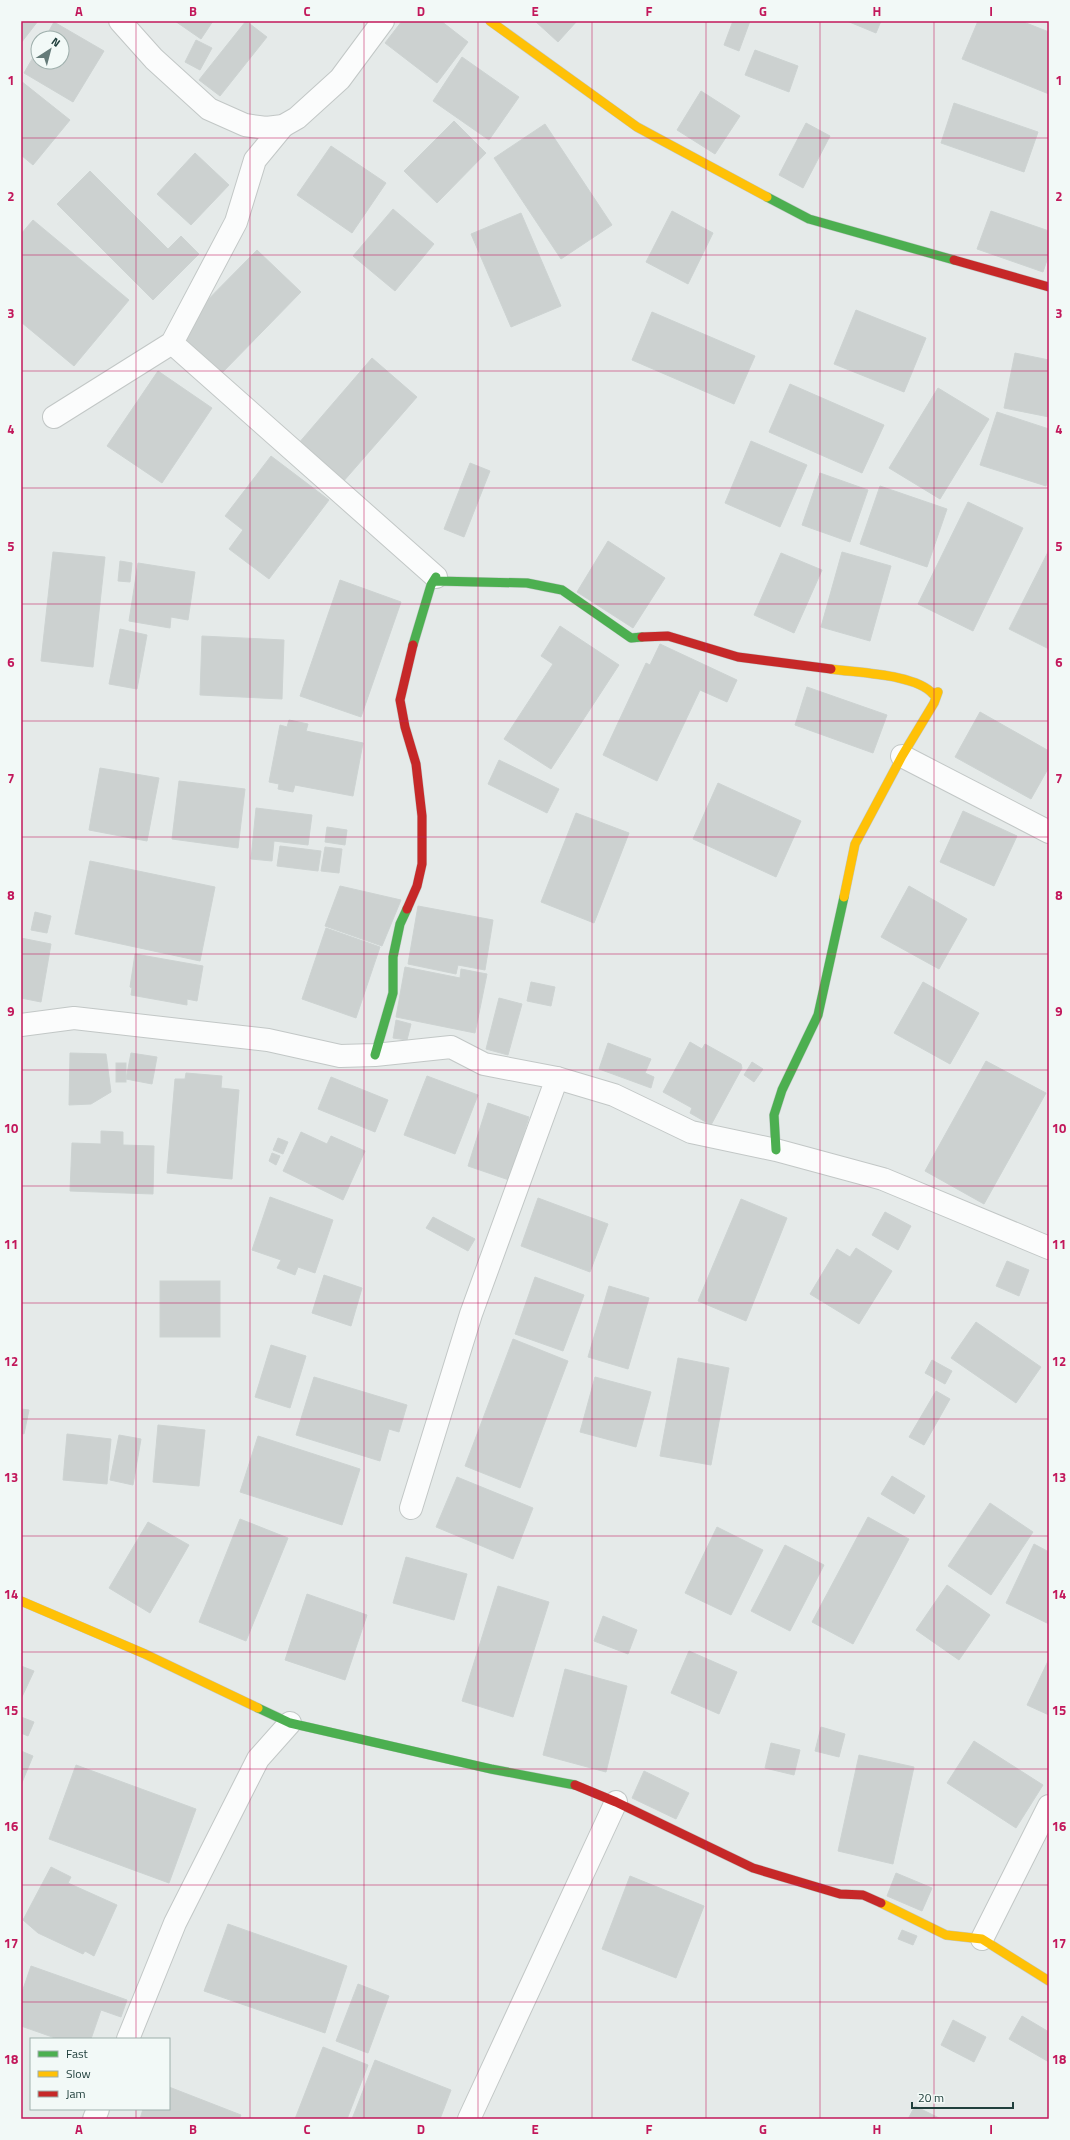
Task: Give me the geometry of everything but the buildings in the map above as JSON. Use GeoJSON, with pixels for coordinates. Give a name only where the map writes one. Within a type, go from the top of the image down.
{"type":"FeatureCollection","features":[{"type":"Feature","properties":{"kind":"street"},"geometry":{"type":"LineString","coordinates":[[120,21],[154,59],[209,109],[245,125],[266,128],[283,126]]}},
{"type":"Feature","properties":{"kind":"street"},"geometry":{"type":"LineString","coordinates":[[54,417],[172,343],[236,222],[255,160],[283,126],[297,118],[340,79],[383,21]]}},
{"type":"Feature","properties":{"kind":"street"},"geometry":{"type":"LineString","coordinates":[[490,21],[637,127],[809,219],[1049,287]]}},
{"type":"Feature","properties":{"kind":"street"},"geometry":{"type":"LineString","coordinates":[[172,343],[436,576],[436,581],[450,580],[527,583],[562,590],[631,638],[668,636],[738,657],[912,680],[928,688],[934,694],[938,692],[934,703],[902,756],[856,844],[818,1015],[782,1090],[774,1115],[776,1150]]}},
{"type":"Feature","properties":{"kind":"street"},"geometry":{"type":"LineString","coordinates":[[375,1055],[393,993],[393,957],[400,924],[417,886],[422,864],[422,816],[416,764],[405,727],[400,700],[408,662],[431,585],[436,576]]}},
{"type":"Feature","properties":{"kind":"street"},"geometry":{"type":"LineString","coordinates":[[902,756],[1049,832]]}},
{"type":"Feature","properties":{"kind":"street"},"geometry":{"type":"LineString","coordinates":[[21,1025],[74,1018],[268,1040],[340,1056],[375,1055],[451,1047],[484,1064],[557,1078],[614,1095],[691,1132],[776,1150],[883,1179],[1049,1248]]}},
{"type":"Feature","properties":{"kind":"street"},"geometry":{"type":"LineString","coordinates":[[411,1508],[471,1314],[557,1078]]}},
{"type":"Feature","properties":{"kind":"street"},"geometry":{"type":"LineString","coordinates":[[21,1602],[146,1654],[290,1723],[491,1770],[579,1786],[616,1802],[753,1868],[840,1894],[863,1895],[946,1935],[982,1939],[1049,1981]]}},
{"type":"Feature","properties":{"kind":"street"},"geometry":{"type":"LineString","coordinates":[[128,2038],[176,1923],[258,1759],[290,1723]]}},
{"type":"Feature","properties":{"kind":"street"},"geometry":{"type":"LineString","coordinates":[[469,2119],[616,1802]]}},
{"type":"Feature","properties":{"kind":"street"},"geometry":{"type":"LineString","coordinates":[[982,1939],[1049,1806]]}},
{"type":"Feature","properties":{"kind":"traffic: fast"},"geometry":{"type":"LineString","coordinates":[[767,197],[809,219],[954,260]]}},
{"type":"Feature","properties":{"kind":"traffic: fast"},"geometry":{"type":"LineString","coordinates":[[413,645],[431,585],[436,577],[436,581],[527,583],[562,590],[631,638],[642,637]]}},
{"type":"Feature","properties":{"kind":"traffic: fast"},"geometry":{"type":"LineString","coordinates":[[776,1150],[774,1115],[782,1090],[818,1015],[844,897]]}},
{"type":"Feature","properties":{"kind":"traffic: fast"},"geometry":{"type":"LineString","coordinates":[[375,1055],[393,993],[393,957],[400,924],[407,909]]}},
{"type":"Feature","properties":{"kind":"traffic: fast"},"geometry":{"type":"LineString","coordinates":[[258,1708],[290,1723],[491,1769],[575,1785]]}},
{"type":"Feature","properties":{"kind":"traffic: slow"},"geometry":{"type":"LineString","coordinates":[[490,21],[637,127],[767,197]]}},
{"type":"Feature","properties":{"kind":"traffic: slow"},"geometry":{"type":"LineString","coordinates":[[831,669],[871,673],[900,678],[925,687],[933,694],[938,692],[934,703],[902,756],[855,844],[844,897]]}},
{"type":"Feature","properties":{"kind":"traffic: slow"},"geometry":{"type":"LineString","coordinates":[[21,1601],[145,1654],[258,1708]]}},
{"type":"Feature","properties":{"kind":"traffic: slow"},"geometry":{"type":"LineString","coordinates":[[881,1903],[946,1935],[982,1939],[1049,1981]]}},
{"type":"Feature","properties":{"kind":"traffic: jam"},"geometry":{"type":"LineString","coordinates":[[954,260],[1049,287]]}},
{"type":"Feature","properties":{"kind":"traffic: jam"},"geometry":{"type":"LineString","coordinates":[[642,637],[668,636],[738,657],[831,669]]}},
{"type":"Feature","properties":{"kind":"traffic: jam"},"geometry":{"type":"LineString","coordinates":[[407,909],[417,886],[422,864],[422,816],[416,764],[405,727],[400,700],[413,645]]}},
{"type":"Feature","properties":{"kind":"traffic: jam"},"geometry":{"type":"LineString","coordinates":[[575,1785],[616,1802],[753,1868],[840,1894],[863,1895],[881,1903]]}}]}
